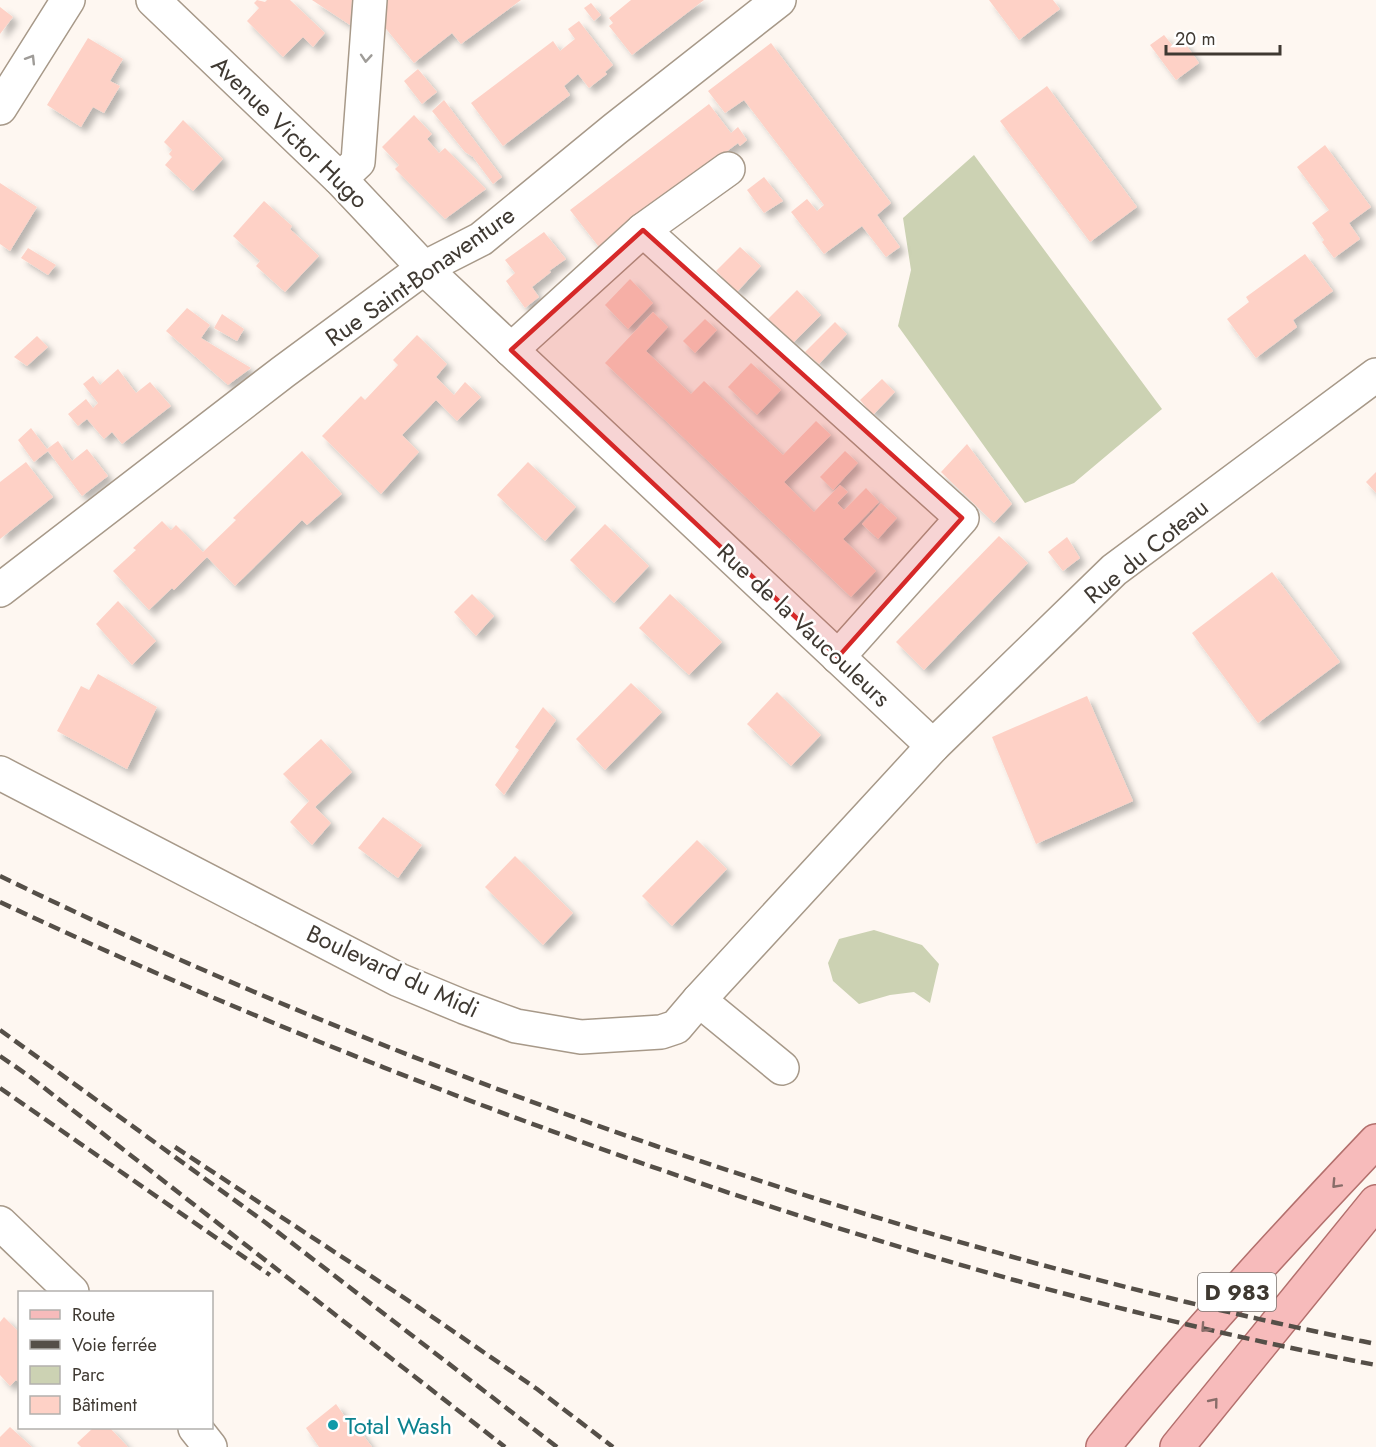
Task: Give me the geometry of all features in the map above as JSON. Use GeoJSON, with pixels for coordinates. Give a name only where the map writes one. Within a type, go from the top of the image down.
{"type":"FeatureCollection","features":[{"type":"Feature","properties":{"kind":"main road","name":"D 983"},"geometry":{"type":"LineString","coordinates":[[1103,1447],[1142,1398],[1293,1229],[1376,1141]]}},
{"type":"Feature","properties":{"kind":"main road","name":"D 983"},"geometry":{"type":"LineString","coordinates":[[1177,1447],[1376,1202]]}},
{"type":"Feature","properties":{"kind":"street"},"geometry":{"type":"LineString","coordinates":[[0,108],[68,0]]}},
{"type":"Feature","properties":{"kind":"street","name":"Avenue Victor Hugo"},"geometry":{"type":"LineString","coordinates":[[153,0],[340,178],[424,268]]}},
{"type":"Feature","properties":{"kind":"street"},"geometry":{"type":"LineString","coordinates":[[340,178],[358,162],[369,0]]}},
{"type":"Feature","properties":{"kind":"street","name":"Rue Saint-Bonaventure"},"geometry":{"type":"LineString","coordinates":[[0,590],[283,372],[424,268],[481,239],[615,129],[779,0]]}},
{"type":"Feature","properties":{"kind":"street"},"geometry":{"type":"LineString","coordinates":[[511,350],[643,230],[728,169]]}},
{"type":"Feature","properties":{"kind":"street"},"geometry":{"type":"LineString","coordinates":[[643,230],[962,518],[838,657]]}},
{"type":"Feature","properties":{"kind":"street","name":"Rue de la Vaucouleurs"},"geometry":{"type":"LineString","coordinates":[[424,268],[933,746]]}},
{"type":"Feature","properties":{"kind":"street","name":"Rue du Coteau"},"geometry":{"type":"LineString","coordinates":[[933,746],[1114,570],[1376,375]]}},
{"type":"Feature","properties":{"kind":"street"},"geometry":{"type":"LineString","coordinates":[[782,1068],[699,1000],[933,746]]}},
{"type":"Feature","properties":{"kind":"street","name":"Boulevard du Midi"},"geometry":{"type":"LineString","coordinates":[[0,773],[399,980],[516,1026],[581,1036],[661,1032],[676,1027],[699,1000]]}},
{"type":"Feature","properties":{"kind":"street"},"geometry":{"type":"LineString","coordinates":[[0,1223],[70,1291]]}},
{"type":"Feature","properties":{"kind":"street"},"geometry":{"type":"LineString","coordinates":[[196,1429],[210,1447]]}},
{"type":"Feature","properties":{"kind":"highlighted area"},"geometry":{"type":"Polygon","coordinates":[[[643,230],[962,518],[838,657],[511,350],[643,230]]]}},
{"type":"Feature","properties":{"kind":"green space"},"geometry":{"type":"Polygon","coordinates":[[[974,155],[1162,409],[1074,483],[1025,503],[898,326],[911,270],[903,218],[974,155]]]}},
{"type":"Feature","properties":{"kind":"green space"},"geometry":{"type":"Polygon","coordinates":[[[874,930],[922,945],[939,964],[930,1003],[914,992],[890,995],[859,1004],[833,981],[828,963],[839,939],[874,930]]]}},
{"type":"Feature","properties":{"kind":"building"},"geometry":{"type":"Polygon","coordinates":[[[257,0],[265,2],[267,0],[290,0],[325,33],[313,47],[303,37],[283,57],[247,21],[259,8],[254,3],[257,0]]]}},
{"type":"Feature","properties":{"kind":"building"},"geometry":{"type":"Polygon","coordinates":[[[312,0],[352,0],[350,25],[312,0]]]}},
{"type":"Feature","properties":{"kind":"building"},"geometry":{"type":"Polygon","coordinates":[[[385,0],[521,0],[461,44],[452,33],[414,63],[383,25],[385,0]]]}},
{"type":"Feature","properties":{"kind":"building"},"geometry":{"type":"Polygon","coordinates":[[[631,0],[704,0],[632,55],[609,26],[613,23],[609,18],[631,0]]]}},
{"type":"Feature","properties":{"kind":"building"},"geometry":{"type":"Polygon","coordinates":[[[989,0],[1053,0],[1060,9],[1019,40],[989,0]]]}},
{"type":"Feature","properties":{"kind":"building"},"geometry":{"type":"Polygon","coordinates":[[[591,3],[601,15],[594,21],[584,8],[591,3]]]}},
{"type":"Feature","properties":{"kind":"building"},"geometry":{"type":"Polygon","coordinates":[[[0,7],[13,17],[0,34],[0,7]]]}},
{"type":"Feature","properties":{"kind":"building"},"geometry":{"type":"Polygon","coordinates":[[[579,21],[613,65],[605,72],[607,74],[589,88],[578,74],[564,86],[570,95],[503,146],[471,103],[553,41],[560,51],[575,39],[568,29],[579,21]]]}},
{"type":"Feature","properties":{"kind":"building"},"geometry":{"type":"Polygon","coordinates":[[[1164,35],[1173,46],[1182,39],[1199,63],[1176,80],[1150,45],[1164,35]]]}},
{"type":"Feature","properties":{"kind":"building"},"geometry":{"type":"Polygon","coordinates":[[[88,38],[123,59],[110,81],[120,86],[104,113],[93,107],[81,127],[47,105],[88,38]]]}},
{"type":"Feature","properties":{"kind":"building"},"geometry":{"type":"Polygon","coordinates":[[[771,43],[891,203],[877,215],[900,247],[886,257],[862,226],[824,254],[791,212],[807,199],[817,211],[824,205],[744,100],[725,113],[708,91],[771,43]]]}},
{"type":"Feature","properties":{"kind":"building"},"geometry":{"type":"Polygon","coordinates":[[[418,69],[437,92],[422,104],[404,81],[418,69]]]}},
{"type":"Feature","properties":{"kind":"building"},"geometry":{"type":"Polygon","coordinates":[[[1047,86],[1137,207],[1090,242],[1000,121],[1047,86]]]}},
{"type":"Feature","properties":{"kind":"building"},"geometry":{"type":"Polygon","coordinates":[[[444,100],[502,177],[493,184],[473,157],[465,152],[432,111],[444,100]]]}},
{"type":"Feature","properties":{"kind":"building"},"geometry":{"type":"Polygon","coordinates":[[[709,104],[731,133],[738,127],[747,140],[740,146],[738,143],[599,247],[570,210],[709,104]]]}},
{"type":"Feature","properties":{"kind":"building"},"geometry":{"type":"Polygon","coordinates":[[[414,115],[432,134],[427,139],[439,153],[445,148],[486,189],[445,219],[395,169],[399,165],[382,147],[414,115]]]}},
{"type":"Feature","properties":{"kind":"building"},"geometry":{"type":"Polygon","coordinates":[[[183,120],[223,159],[193,191],[165,165],[172,157],[169,154],[172,150],[164,142],[183,120]]]}},
{"type":"Feature","properties":{"kind":"building"},"geometry":{"type":"Polygon","coordinates":[[[1325,145],[1371,207],[1349,223],[1360,239],[1334,258],[1312,223],[1329,210],[1297,167],[1325,145]]]}},
{"type":"Feature","properties":{"kind":"building"},"geometry":{"type":"Polygon","coordinates":[[[764,177],[783,201],[764,213],[747,190],[764,177]]]}},
{"type":"Feature","properties":{"kind":"building"},"geometry":{"type":"Polygon","coordinates":[[[0,183],[37,207],[10,251],[0,244],[0,183]]]}},
{"type":"Feature","properties":{"kind":"building"},"geometry":{"type":"Polygon","coordinates":[[[264,201],[292,226],[290,229],[319,256],[285,292],[256,266],[260,261],[233,236],[264,201]]]}},
{"type":"Feature","properties":{"kind":"building"},"geometry":{"type":"Polygon","coordinates":[[[544,232],[566,259],[532,287],[539,297],[525,308],[506,281],[515,273],[505,260],[544,232]]]}},
{"type":"Feature","properties":{"kind":"building"},"geometry":{"type":"Polygon","coordinates":[[[740,247],[761,266],[737,292],[716,271],[740,247]]]}},
{"type":"Feature","properties":{"kind":"building"},"geometry":{"type":"Polygon","coordinates":[[[28,248],[56,265],[48,275],[21,258],[28,248]]]}},
{"type":"Feature","properties":{"kind":"building"},"geometry":{"type":"Polygon","coordinates":[[[1305,254],[1333,291],[1293,320],[1297,327],[1256,358],[1227,319],[1249,302],[1246,297],[1305,254]]]}},
{"type":"Feature","properties":{"kind":"building"},"geometry":{"type":"Polygon","coordinates":[[[630,279],[653,303],[628,329],[605,305],[630,279]]]}},
{"type":"Feature","properties":{"kind":"building"},"geometry":{"type":"Polygon","coordinates":[[[797,290],[821,315],[793,343],[768,319],[797,290]]]}},
{"type":"Feature","properties":{"kind":"building"},"geometry":{"type":"Polygon","coordinates":[[[187,308],[210,325],[201,338],[251,368],[228,385],[166,331],[187,308]]]}},
{"type":"Feature","properties":{"kind":"building"},"geometry":{"type":"Polygon","coordinates":[[[653,312],[668,327],[646,351],[691,394],[704,381],[783,455],[816,421],[831,435],[784,482],[814,512],[840,485],[848,492],[837,503],[844,510],[866,488],[879,502],[843,539],[876,571],[851,597],[605,363],[653,312]]]}},
{"type":"Feature","properties":{"kind":"building"},"geometry":{"type":"Polygon","coordinates":[[[222,314],[244,329],[237,341],[214,328],[222,314]]]}},
{"type":"Feature","properties":{"kind":"building"},"geometry":{"type":"Polygon","coordinates":[[[705,319],[717,330],[695,353],[683,341],[705,319]]]}},
{"type":"Feature","properties":{"kind":"building"},"geometry":{"type":"Polygon","coordinates":[[[835,322],[847,334],[819,364],[805,352],[835,322]]]}},
{"type":"Feature","properties":{"kind":"building"},"geometry":{"type":"Polygon","coordinates":[[[417,335],[447,364],[436,377],[454,395],[465,382],[481,397],[457,421],[436,400],[402,435],[419,452],[381,494],[322,436],[361,396],[365,400],[398,365],[393,360],[417,335]]]}},
{"type":"Feature","properties":{"kind":"building"},"geometry":{"type":"Polygon","coordinates":[[[37,336],[48,347],[27,366],[14,357],[37,336]]]}},
{"type":"Feature","properties":{"kind":"building"},"geometry":{"type":"Polygon","coordinates":[[[751,363],[781,390],[757,415],[728,387],[751,363]]]}},
{"type":"Feature","properties":{"kind":"building"},"geometry":{"type":"Polygon","coordinates":[[[118,369],[136,393],[150,382],[171,406],[122,444],[112,432],[104,439],[87,419],[78,426],[68,414],[86,399],[93,408],[98,403],[83,384],[93,376],[100,385],[118,369]]]}},
{"type":"Feature","properties":{"kind":"building"},"geometry":{"type":"Polygon","coordinates":[[[882,379],[895,392],[873,415],[860,400],[882,379]]]}},
{"type":"Feature","properties":{"kind":"building"},"geometry":{"type":"Polygon","coordinates":[[[31,428],[47,449],[58,441],[72,461],[87,449],[108,476],[82,496],[48,451],[34,462],[18,440],[31,428]]]}},
{"type":"Feature","properties":{"kind":"building"},"geometry":{"type":"Polygon","coordinates":[[[967,444],[1012,504],[994,523],[941,472],[967,444]]]}},
{"type":"Feature","properties":{"kind":"building"},"geometry":{"type":"Polygon","coordinates":[[[302,451],[342,494],[307,525],[302,520],[235,586],[207,557],[174,590],[172,588],[149,610],[113,571],[136,550],[133,548],[162,521],[171,530],[176,525],[203,552],[236,520],[233,518],[302,451]]]}},
{"type":"Feature","properties":{"kind":"building"},"geometry":{"type":"Polygon","coordinates":[[[845,451],[858,463],[833,490],[820,477],[845,451]]]}},
{"type":"Feature","properties":{"kind":"building"},"geometry":{"type":"Polygon","coordinates":[[[26,462],[53,497],[0,539],[0,482],[26,462]]]}},
{"type":"Feature","properties":{"kind":"building"},"geometry":{"type":"Polygon","coordinates":[[[528,462],[576,507],[545,541],[497,495],[528,462]]]}},
{"type":"Feature","properties":{"kind":"building"},"geometry":{"type":"Polygon","coordinates":[[[1376,472],[1376,493],[1366,482],[1376,472]]]}},
{"type":"Feature","properties":{"kind":"building"},"geometry":{"type":"Polygon","coordinates":[[[881,503],[897,518],[878,539],[862,524],[881,503]]]}},
{"type":"Feature","properties":{"kind":"building"},"geometry":{"type":"Polygon","coordinates":[[[605,524],[649,566],[614,603],[570,560],[605,524]]]}},
{"type":"Feature","properties":{"kind":"building"},"geometry":{"type":"Polygon","coordinates":[[[999,536],[1028,563],[924,670],[896,642],[999,536]]]}},
{"type":"Feature","properties":{"kind":"building"},"geometry":{"type":"Polygon","coordinates":[[[1067,537],[1080,558],[1063,571],[1048,552],[1067,537]]]}},
{"type":"Feature","properties":{"kind":"building"},"geometry":{"type":"Polygon","coordinates":[[[1272,572],[1340,662],[1258,723],[1192,633],[1272,572]]]}},
{"type":"Feature","properties":{"kind":"building"},"geometry":{"type":"Polygon","coordinates":[[[472,594],[494,616],[476,636],[454,612],[472,594]]]}},
{"type":"Feature","properties":{"kind":"building"},"geometry":{"type":"Polygon","coordinates":[[[670,594],[722,642],[689,675],[639,628],[670,594]]]}},
{"type":"Feature","properties":{"kind":"building"},"geometry":{"type":"Polygon","coordinates":[[[118,601],[156,641],[132,665],[96,624],[118,601]]]}},
{"type":"Feature","properties":{"kind":"building"},"geometry":{"type":"Polygon","coordinates":[[[98,674],[157,707],[127,769],[57,731],[81,686],[89,690],[98,674]]]}},
{"type":"Feature","properties":{"kind":"building"},"geometry":{"type":"Polygon","coordinates":[[[631,683],[662,712],[605,770],[576,739],[631,683]]]}},
{"type":"Feature","properties":{"kind":"building"},"geometry":{"type":"Polygon","coordinates":[[[777,692],[821,735],[791,766],[747,724],[777,692]]]}},
{"type":"Feature","properties":{"kind":"building"},"geometry":{"type":"Polygon","coordinates":[[[1087,696],[1133,801],[1036,844],[992,737],[1087,696]]]}},
{"type":"Feature","properties":{"kind":"building"},"geometry":{"type":"Polygon","coordinates":[[[543,707],[556,720],[504,795],[495,785],[519,750],[515,747],[543,707]]]}},
{"type":"Feature","properties":{"kind":"building"},"geometry":{"type":"Polygon","coordinates":[[[321,739],[352,772],[315,807],[331,823],[312,845],[290,822],[309,801],[283,774],[321,739]]]}},
{"type":"Feature","properties":{"kind":"building"},"geometry":{"type":"Polygon","coordinates":[[[383,817],[422,845],[398,878],[358,848],[383,817]]]}},
{"type":"Feature","properties":{"kind":"building"},"geometry":{"type":"Polygon","coordinates":[[[697,840],[727,869],[672,926],[642,896],[697,840]]]}},
{"type":"Feature","properties":{"kind":"building"},"geometry":{"type":"Polygon","coordinates":[[[515,856],[573,913],[543,945],[485,887],[515,856]]]}},
{"type":"Feature","properties":{"kind":"building"},"geometry":{"type":"Polygon","coordinates":[[[4,1317],[18,1331],[18,1382],[16,1380],[10,1386],[0,1375],[0,1322],[4,1317]]]}},
{"type":"Feature","properties":{"kind":"building","name":"Total Wash"},"geometry":{"type":"Polygon","coordinates":[[[336,1404],[348,1421],[351,1419],[372,1447],[319,1447],[306,1428],[336,1404]]]}},
{"type":"Feature","properties":{"kind":"building"},"geometry":{"type":"Polygon","coordinates":[[[10,1427],[32,1447],[0,1447],[0,1437],[10,1427]]]}},
{"type":"Feature","properties":{"kind":"building"},"geometry":{"type":"Polygon","coordinates":[[[92,1429],[111,1429],[128,1447],[81,1447],[77,1443],[92,1429]]]}},
{"type":"Feature","properties":{"kind":"railway"},"geometry":{"type":"LineString","coordinates":[[0,876],[161,951],[324,1021],[489,1086],[656,1146],[834,1204],[1013,1257],[1194,1304],[1376,1344]]}},
{"type":"Feature","properties":{"kind":"railway"},"geometry":{"type":"LineString","coordinates":[[0,902],[160,975],[322,1043],[567,1137],[739,1196],[1009,1279],[1192,1326],[1376,1365]]}},
{"type":"Feature","properties":{"kind":"railway"},"geometry":{"type":"LineString","coordinates":[[0,1030],[266,1223],[557,1447]]}},
{"type":"Feature","properties":{"kind":"railway"},"geometry":{"type":"LineString","coordinates":[[0,1056],[29,1076],[505,1447]]}},
{"type":"Feature","properties":{"kind":"railway"},"geometry":{"type":"LineString","coordinates":[[0,1088],[270,1275]]}},
{"type":"Feature","properties":{"kind":"railway"},"geometry":{"type":"LineString","coordinates":[[175,1147],[418,1307],[537,1389],[613,1447]]}},
{"type":"Feature","properties":{"kind":"place","name":"Total Wash"},"geometry":{"type":"Point","coordinates":[333,1425]}}]}
